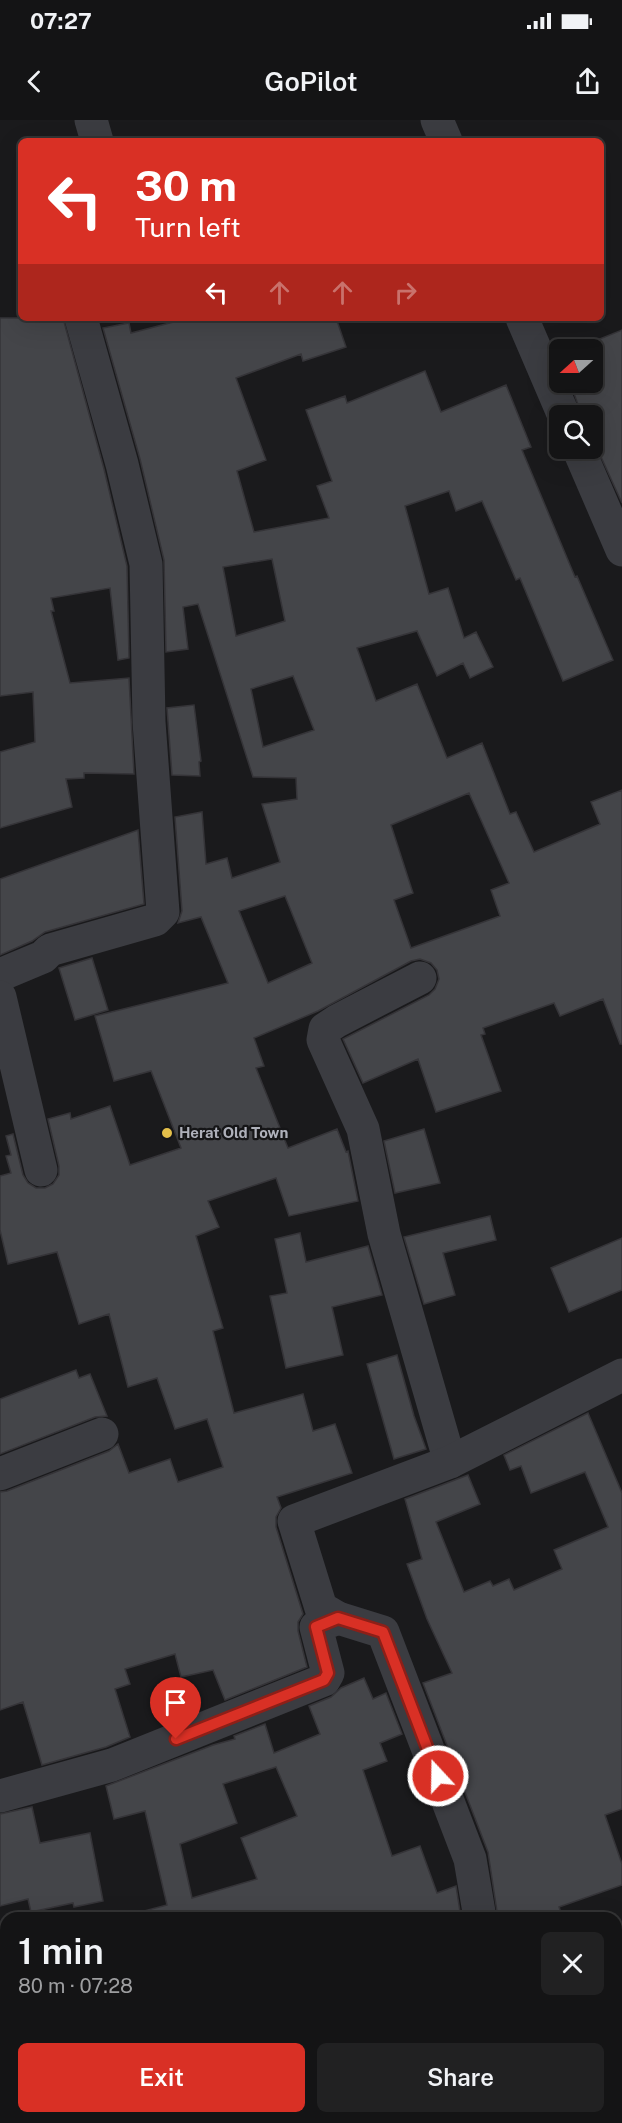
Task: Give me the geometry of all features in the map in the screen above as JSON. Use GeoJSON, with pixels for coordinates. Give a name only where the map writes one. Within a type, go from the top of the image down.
{"type":"FeatureCollection","features":[{"type":"Feature","properties":{"kind":"street"},"geometry":{"type":"LineString","coordinates":[[91,120],[96,138]]}},
{"type":"Feature","properties":{"kind":"street"},"geometry":{"type":"LineString","coordinates":[[437,120],[445,138]]}},
{"type":"Feature","properties":{"kind":"street"},"geometry":{"type":"LineString","coordinates":[[0,975],[43,957],[50,950],[154,920],[163,912],[148,723],[146,564],[122,464],[82,321]]}},
{"type":"Feature","properties":{"kind":"street"},"geometry":{"type":"LineString","coordinates":[[523,321],[559,405]]}},
{"type":"Feature","properties":{"kind":"street"},"geometry":{"type":"LineString","coordinates":[[583,459],[622,550]]}},
{"type":"Feature","properties":{"kind":"street"},"geometry":{"type":"LineString","coordinates":[[420,978],[325,1029],[323,1040],[363,1129],[384,1234],[450,1462]]}},
{"type":"Feature","properties":{"kind":"street"},"geometry":{"type":"LineString","coordinates":[[0,997],[41,1170]]}},
{"type":"Feature","properties":{"kind":"street"},"geometry":{"type":"LineString","coordinates":[[479,1912],[470,1859],[383,1632],[338,1618],[321,1608],[294,1521],[450,1462],[622,1375]]}},
{"type":"Feature","properties":{"kind":"street"},"geometry":{"type":"LineString","coordinates":[[0,1474],[102,1434]]}},
{"type":"Feature","properties":{"kind":"street"},"geometry":{"type":"LineString","coordinates":[[0,1796],[112,1765],[324,1680],[328,1673],[316,1627],[338,1618]]}},
{"type":"Feature","properties":{"kind":"building"},"geometry":{"type":"Polygon","coordinates":[[[0,318],[18,318],[18,321],[64,321],[104,469],[127,566],[129,658],[118,660],[110,588],[51,598],[54,611],[51,611],[70,683],[129,678],[134,774],[84,773],[84,778],[66,779],[72,807],[0,828],[0,752],[35,742],[33,692],[0,696],[0,318]]]}},
{"type":"Feature","properties":{"kind":"building"},"geometry":{"type":"Polygon","coordinates":[[[177,321],[337,321],[346,347],[303,361],[301,354],[236,378],[266,460],[237,471],[254,532],[329,518],[317,486],[332,481],[306,410],[345,396],[347,403],[425,371],[441,412],[506,385],[531,447],[522,450],[575,577],[577,576],[613,660],[563,681],[520,578],[516,580],[482,501],[456,511],[449,491],[405,506],[429,594],[448,588],[464,638],[476,632],[493,667],[470,678],[463,663],[437,676],[417,631],[357,648],[376,701],[417,684],[447,758],[482,743],[510,814],[516,812],[534,852],[600,824],[591,802],[622,790],[622,1044],[620,1044],[603,999],[560,1016],[554,1003],[483,1028],[485,1034],[481,1035],[501,1091],[436,1112],[418,1059],[363,1083],[343,1039],[429,995],[435,989],[439,979],[437,970],[431,963],[420,959],[411,961],[318,1011],[254,1038],[264,1066],[256,1068],[288,1148],[337,1129],[346,1152],[348,1151],[358,1201],[289,1216],[276,1178],[208,1201],[219,1227],[196,1236],[223,1328],[213,1331],[234,1413],[303,1394],[313,1431],[335,1424],[352,1473],[277,1497],[281,1508],[276,1517],[276,1527],[303,1614],[298,1622],[298,1631],[307,1667],[225,1700],[213,1670],[181,1677],[175,1654],[125,1669],[130,1684],[115,1689],[130,1737],[106,1747],[42,1765],[23,1702],[0,1710],[0,1492],[109,1451],[118,1444],[129,1473],[170,1459],[178,1482],[223,1467],[207,1419],[175,1429],[157,1378],[128,1387],[109,1314],[79,1324],[57,1252],[8,1264],[0,1230],[0,1176],[11,1173],[6,1156],[11,1155],[6,1136],[13,1134],[23,1175],[28,1183],[36,1188],[45,1188],[53,1184],[59,1175],[48,1119],[70,1113],[71,1119],[110,1106],[130,1165],[181,1148],[151,1071],[114,1081],[95,1016],[228,983],[201,917],[178,923],[182,911],[175,817],[202,812],[206,864],[227,858],[232,878],[280,862],[262,804],[297,799],[296,778],[253,777],[198,604],[183,607],[188,649],[166,652],[164,560],[140,459],[103,328],[129,323],[131,333],[177,321]],[[272,559],[223,567],[236,636],[285,621],[272,559]],[[293,676],[251,689],[263,747],[314,730],[293,676]],[[469,793],[391,825],[413,893],[394,900],[411,948],[500,916],[491,890],[509,883],[469,793]],[[285,896],[239,911],[268,983],[312,963],[285,896]]]}},
{"type":"Feature","properties":{"kind":"building"},"geometry":{"type":"Polygon","coordinates":[[[622,330],[622,503],[602,459],[603,405],[578,405],[574,393],[603,393],[603,339],[600,339],[622,330]]]}},
{"type":"Feature","properties":{"kind":"building"},"geometry":{"type":"Polygon","coordinates":[[[194,705],[201,761],[199,762],[200,776],[172,775],[167,708],[194,705]]]}},
{"type":"Feature","properties":{"kind":"building"},"geometry":{"type":"Polygon","coordinates":[[[138,830],[144,904],[45,932],[32,941],[0,955],[0,879],[138,830]]]}},
{"type":"Feature","properties":{"kind":"building"},"geometry":{"type":"Polygon","coordinates":[[[92,958],[108,1010],[75,1020],[59,968],[92,958]]]}},
{"type":"Feature","properties":{"kind":"building"},"geometry":{"type":"Polygon","coordinates":[[[424,1129],[440,1183],[395,1193],[384,1141],[424,1129]]]}},
{"type":"Feature","properties":{"kind":"building"},"geometry":{"type":"Polygon","coordinates":[[[490,1216],[496,1240],[443,1253],[455,1295],[424,1304],[404,1237],[490,1216]]]}},
{"type":"Feature","properties":{"kind":"building"},"geometry":{"type":"Polygon","coordinates":[[[300,1233],[306,1262],[368,1246],[382,1295],[332,1307],[343,1355],[286,1368],[270,1296],[287,1293],[275,1239],[300,1233]]]}},
{"type":"Feature","properties":{"kind":"building"},"geometry":{"type":"Polygon","coordinates":[[[622,1238],[622,1290],[569,1312],[551,1268],[622,1238]]]}},
{"type":"Feature","properties":{"kind":"building"},"geometry":{"type":"Polygon","coordinates":[[[397,1355],[426,1449],[394,1459],[367,1364],[397,1355]]]}},
{"type":"Feature","properties":{"kind":"building"},"geometry":{"type":"Polygon","coordinates":[[[76,1370],[79,1378],[90,1374],[107,1416],[95,1417],[0,1454],[0,1399],[76,1370]]]}},
{"type":"Feature","properties":{"kind":"building"},"geometry":{"type":"Polygon","coordinates":[[[588,1413],[622,1493],[622,1809],[605,1815],[622,1864],[622,1885],[559,1907],[561,1912],[497,1912],[488,1852],[423,1683],[452,1673],[427,1619],[407,1564],[422,1559],[405,1499],[468,1475],[480,1504],[436,1522],[464,1592],[490,1581],[493,1586],[509,1579],[514,1590],[562,1569],[554,1550],[608,1527],[585,1472],[531,1493],[521,1466],[510,1470],[504,1455],[588,1413]]]}},
{"type":"Feature","properties":{"kind":"building"},"geometry":{"type":"Polygon","coordinates":[[[364,1678],[373,1699],[386,1693],[402,1734],[380,1743],[387,1761],[363,1770],[392,1856],[420,1846],[437,1893],[456,1886],[460,1912],[144,1912],[167,1905],[145,1811],[114,1819],[106,1786],[213,1745],[235,1739],[234,1736],[265,1724],[274,1753],[320,1734],[309,1706],[331,1697],[341,1688],[364,1678]],[[276,1767],[223,1784],[237,1823],[180,1844],[192,1898],[257,1879],[241,1838],[297,1816],[276,1767]]]}},
{"type":"Feature","properties":{"kind":"building"},"geometry":{"type":"Polygon","coordinates":[[[32,1807],[40,1843],[90,1833],[103,1901],[74,1907],[73,1903],[31,1912],[28,1899],[0,1906],[0,1814],[32,1807]]]}},
{"type":"Feature","properties":{"kind":"place","name":"Herat Old Town"},"geometry":{"type":"Point","coordinates":[167,1133]}},
{"type":"Feature","properties":{"kind":"route"},"geometry":{"type":"LineString","coordinates":[[176,1739],[324,1680],[328,1673],[316,1627],[338,1618],[383,1632],[438,1776]]}}]}
